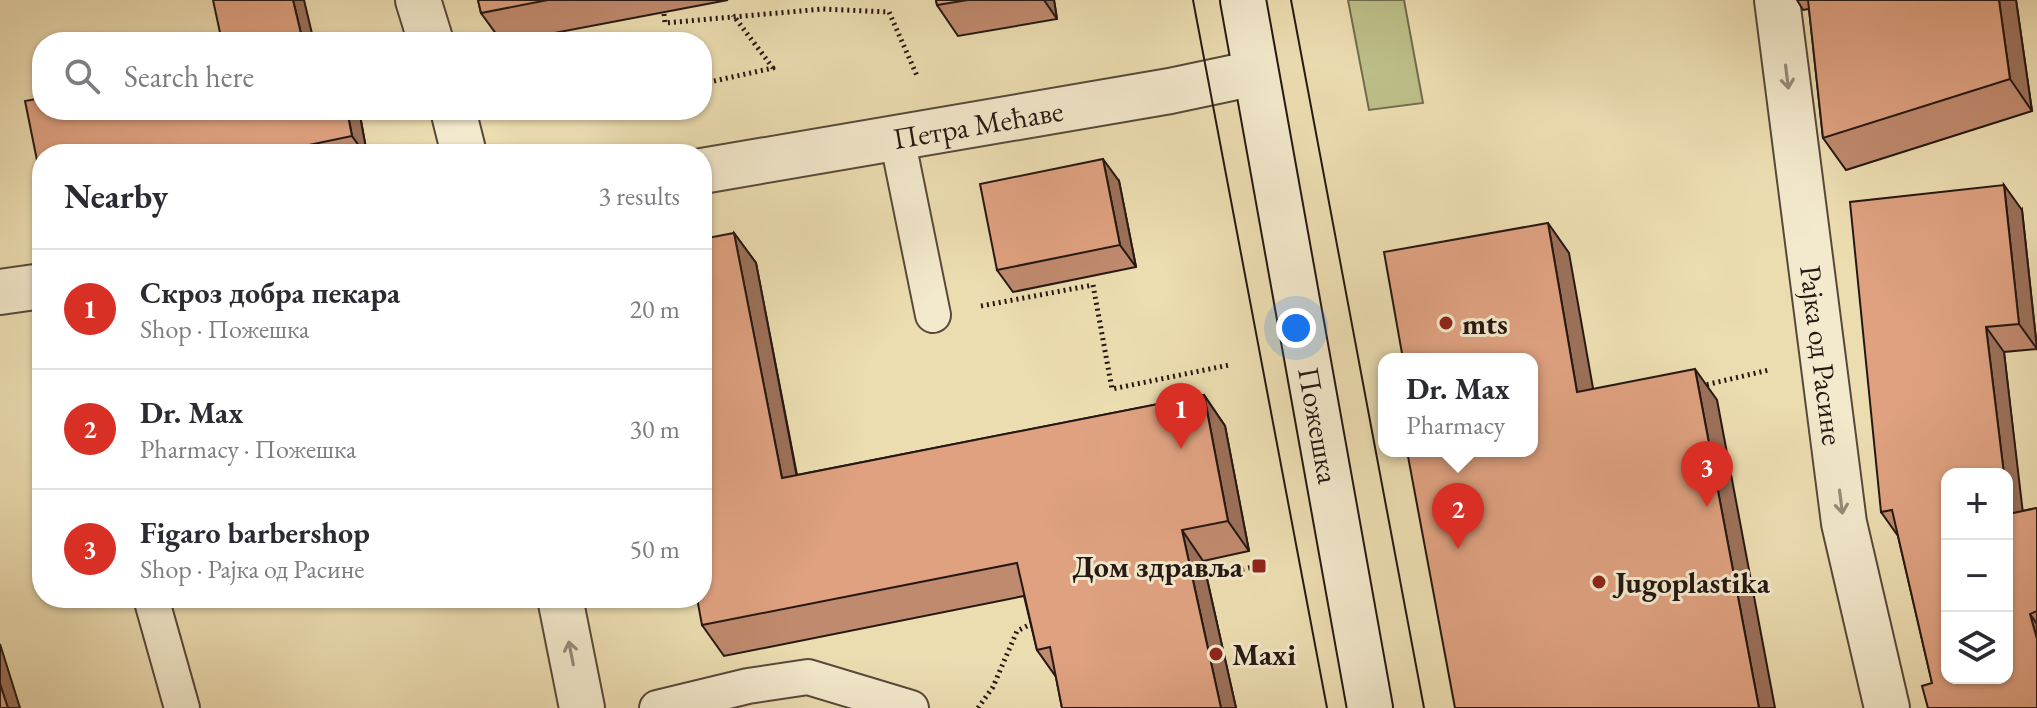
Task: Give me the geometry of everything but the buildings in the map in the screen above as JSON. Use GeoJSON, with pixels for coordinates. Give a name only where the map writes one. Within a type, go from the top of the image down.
{"type":"FeatureCollection","features":[{"type":"Feature","properties":{"kind":"street"},"geometry":{"type":"LineString","coordinates":[[418,0],[428,32]]}},
{"type":"Feature","properties":{"kind":"street","name":"Пожешка"},"geometry":{"type":"LineString","coordinates":[[1243,0],[1370,708]]}},
{"type":"Feature","properties":{"kind":"street","name":"Рајка од Расине"},"geometry":{"type":"LineString","coordinates":[[1777,0],[1844,523],[1887,708]]}},
{"type":"Feature","properties":{"kind":"street","name":"Петра Мећаве"},"geometry":{"type":"LineString","coordinates":[[712,169],[1255,73]]}},
{"type":"Feature","properties":{"kind":"street"},"geometry":{"type":"LineString","coordinates":[[456,120],[462,144]]}},
{"type":"Feature","properties":{"kind":"street"},"geometry":{"type":"LineString","coordinates":[[0,292],[32,287]]}},
{"type":"Feature","properties":{"kind":"street"},"geometry":{"type":"LineString","coordinates":[[562,608],[582,708]]}},
{"type":"Feature","properties":{"kind":"lane"},"geometry":{"type":"LineString","coordinates":[[897,138],[933,315]]}},
{"type":"Feature","properties":{"kind":"lane"},"geometry":{"type":"LineString","coordinates":[[154,608],[182,708]]}},
{"type":"Feature","properties":{"kind":"lane"},"geometry":{"type":"LineString","coordinates":[[657,708],[748,686],[808,677],[911,708]]}},
{"type":"Feature","properties":{"kind":"path"},"geometry":{"type":"LineString","coordinates":[[664,14],[665,23],[823,9],[889,12],[921,87]]}},
{"type":"Feature","properties":{"kind":"path"},"geometry":{"type":"LineString","coordinates":[[714,81],[773,68],[733,15]]}},
{"type":"Feature","properties":{"kind":"path"},"geometry":{"type":"LineString","coordinates":[[933,315],[1093,285],[1112,389],[1229,365]]}},
{"type":"Feature","properties":{"kind":"path"},"geometry":{"type":"LineString","coordinates":[[1690,389],[1732,377]]}},
{"type":"Feature","properties":{"kind":"path"},"geometry":{"type":"LineString","coordinates":[[1198,578],[1259,566]]}},
{"type":"Feature","properties":{"kind":"path"},"geometry":{"type":"LineString","coordinates":[[978,708],[993,687],[1017,631],[1042,619]]}},
{"type":"Feature","properties":{"kind":"green space"},"geometry":{"type":"Polygon","coordinates":[[[1348,0],[1404,0],[1423,103],[1369,110],[1348,0]]]}},
{"type":"Feature","properties":{"kind":"tram line"},"geometry":{"type":"LineString","coordinates":[[1193,0],[1327,708]]}},
{"type":"Feature","properties":{"kind":"tram line"},"geometry":{"type":"LineString","coordinates":[[1291,0],[1424,708]]}},
{"type":"Feature","properties":{"kind":"place","name":"mts"},"geometry":{"type":"Point","coordinates":[1446,323]}},
{"type":"Feature","properties":{"kind":"place","name":"Скроз добра пекара"},"geometry":{"type":"Point","coordinates":[1181,449]}},
{"type":"Feature","properties":{"kind":"place","name":"Figaro barbershop"},"geometry":{"type":"Point","coordinates":[1707,507]}},
{"type":"Feature","properties":{"kind":"place","name":"Dr. Max"},"geometry":{"type":"Point","coordinates":[1458,549]}},
{"type":"Feature","properties":{"kind":"place","name":"Дом здравља"},"geometry":{"type":"Point","coordinates":[1259,566]}},
{"type":"Feature","properties":{"kind":"place","name":"Jugoplastika"},"geometry":{"type":"Point","coordinates":[1599,582]}},
{"type":"Feature","properties":{"kind":"place","name":"Maxi"},"geometry":{"type":"Point","coordinates":[1216,654]}}]}
